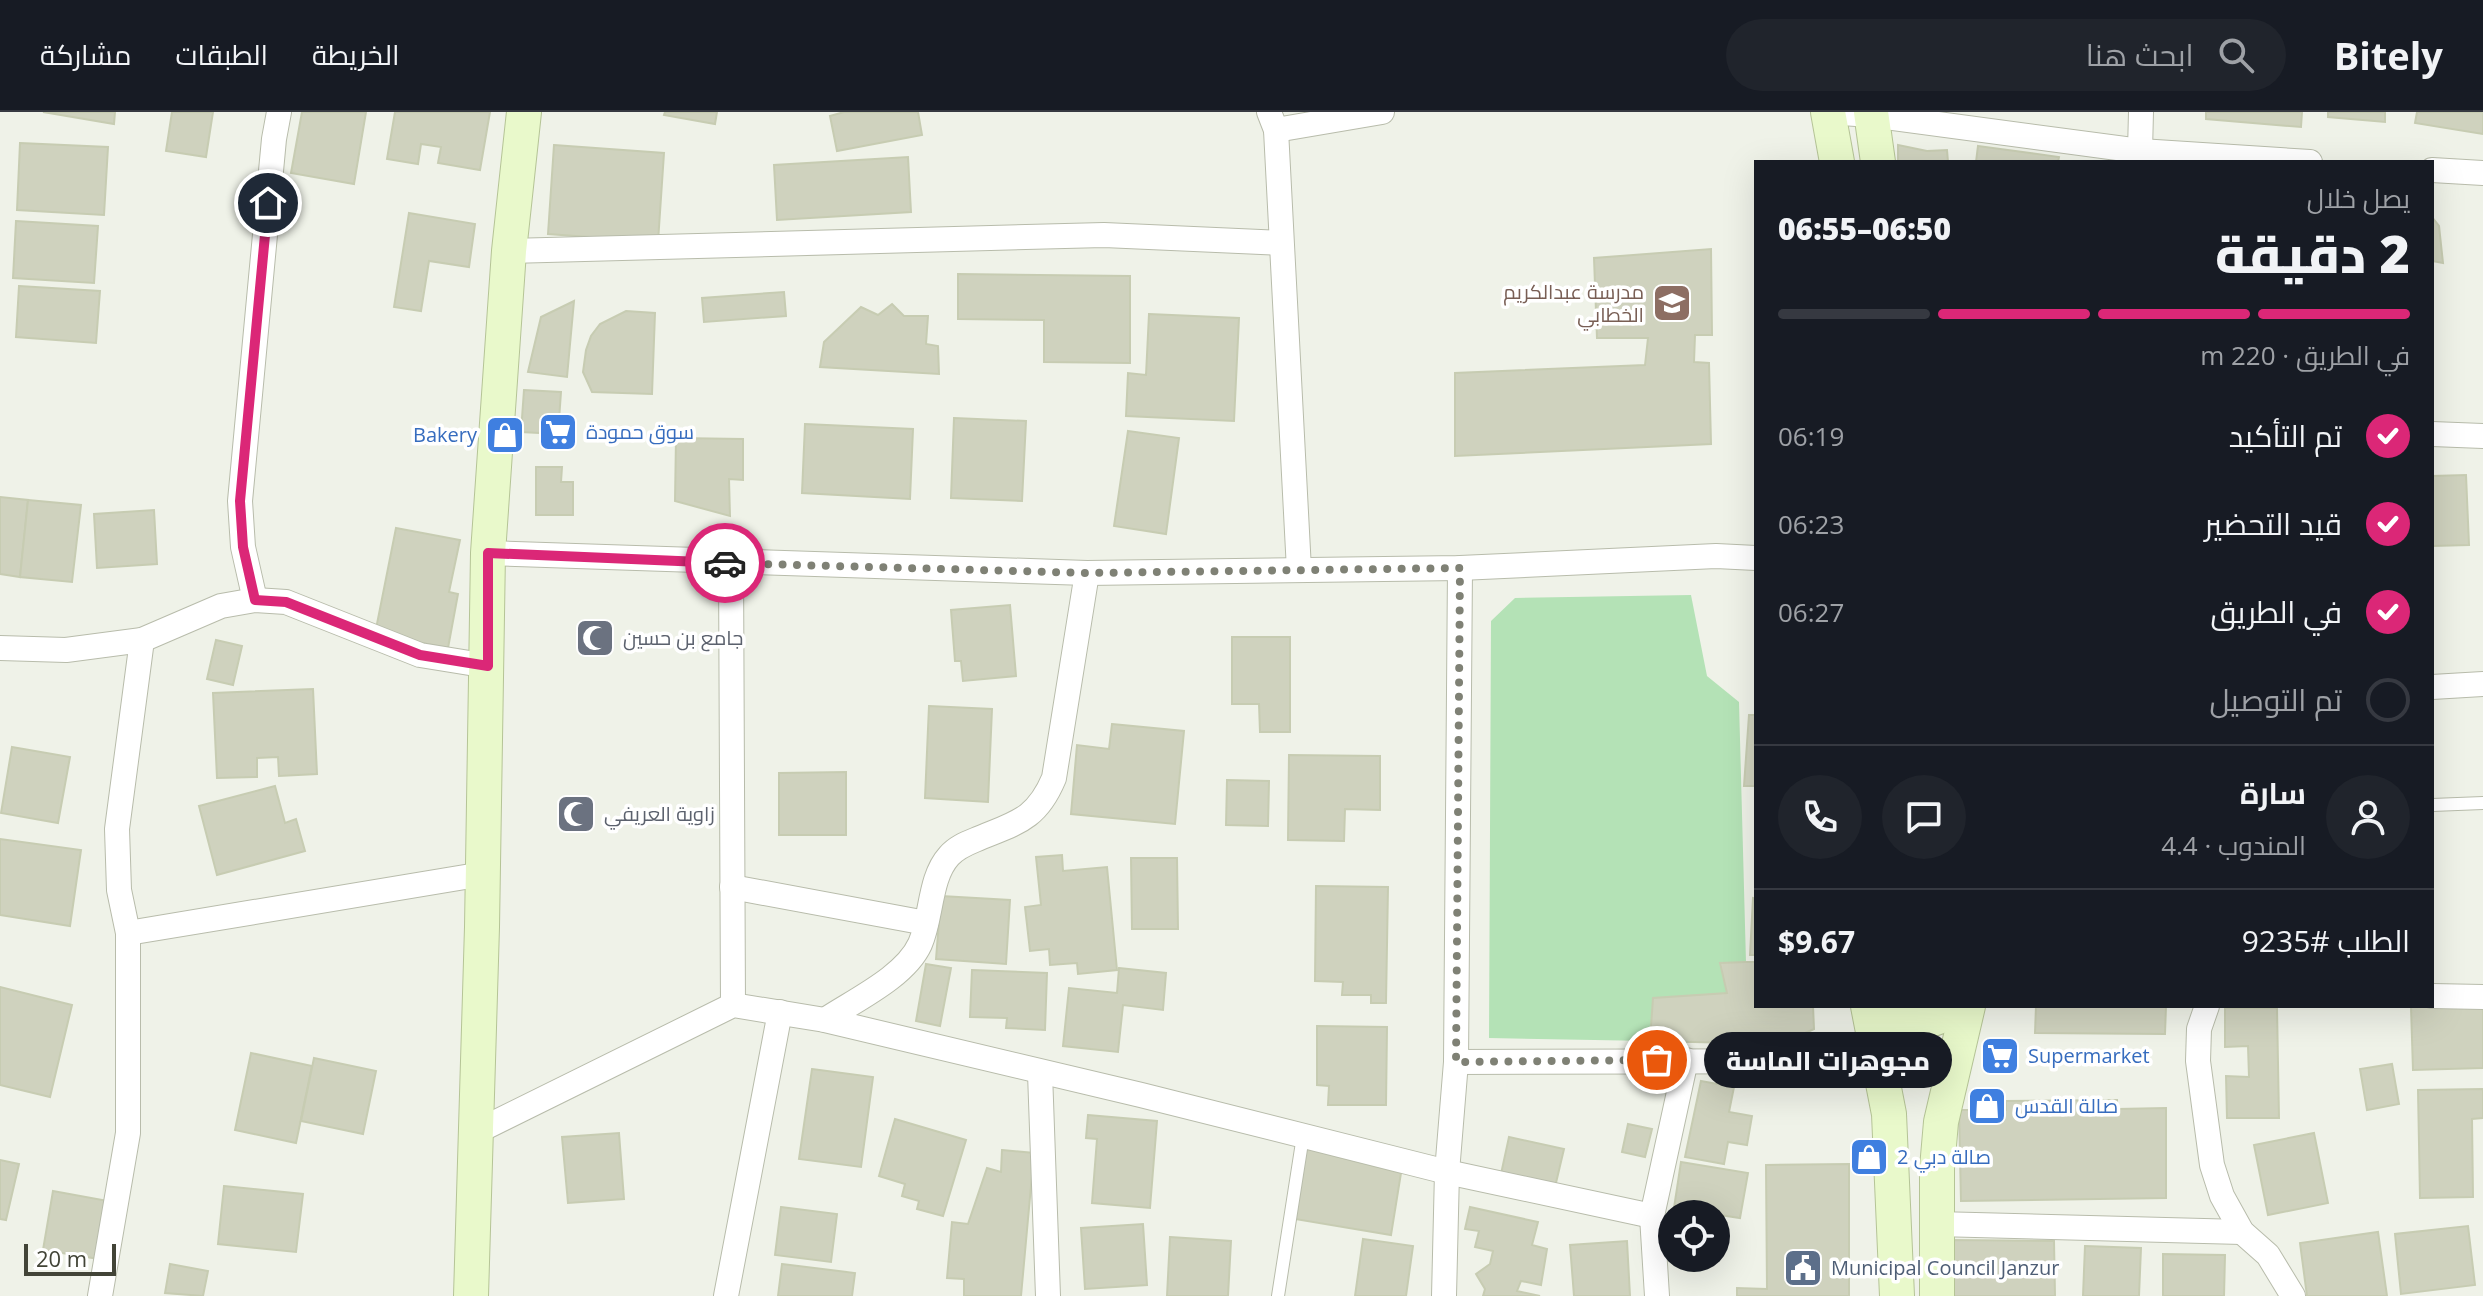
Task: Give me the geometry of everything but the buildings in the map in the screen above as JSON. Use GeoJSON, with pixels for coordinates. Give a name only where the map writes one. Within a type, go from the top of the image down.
{"type":"FeatureCollection","features":[{"type":"Feature","properties":{"kind":"street"},"geometry":{"type":"LineString","coordinates":[[255,600],[243,547],[240,501],[279,112]]}},
{"type":"Feature","properties":{"kind":"street"},"geometry":{"type":"LineString","coordinates":[[471,1296],[488,666],[488,553],[509,251],[524,112]]}},
{"type":"Feature","properties":{"kind":"street"},"geometry":{"type":"LineString","coordinates":[[1299,570],[1272,121],[1382,112]]}},
{"type":"Feature","properties":{"kind":"street"},"geometry":{"type":"LineString","coordinates":[[1837,160],[1828,112],[1871,114],[2203,159],[2239,160]]}},
{"type":"Feature","properties":{"kind":"street"},"geometry":{"type":"LineString","coordinates":[[2140,151],[2141,112]]}},
{"type":"Feature","properties":{"kind":"street"},"geometry":{"type":"LineString","coordinates":[[1871,114],[1878,160]]}},
{"type":"Feature","properties":{"kind":"street"},"geometry":{"type":"LineString","coordinates":[[2434,170],[2483,173]]}},
{"type":"Feature","properties":{"kind":"street"},"geometry":{"type":"LineString","coordinates":[[509,251],[1104,235],[1281,243]]}},
{"type":"Feature","properties":{"kind":"street"},"geometry":{"type":"LineString","coordinates":[[2434,434],[2483,436]]}},
{"type":"Feature","properties":{"kind":"street"},"geometry":{"type":"LineString","coordinates":[[488,553],[1087,573],[1460,568],[1716,556],[1754,558]]}},
{"type":"Feature","properties":{"kind":"street"},"geometry":{"type":"LineString","coordinates":[[731,563],[733,1005]]}},
{"type":"Feature","properties":{"kind":"street"},"geometry":{"type":"LineString","coordinates":[[1444,1296],[1447,1172],[1456,1062],[1460,568]]}},
{"type":"Feature","properties":{"kind":"street"},"geometry":{"type":"LineString","coordinates":[[825,1020],[902,969],[920,945],[937,879],[947,857],[959,847],[1022,820],[1036,811],[1046,797],[1054,778],[1087,573]]}},
{"type":"Feature","properties":{"kind":"street"},"geometry":{"type":"LineString","coordinates":[[0,648],[66,650],[142,640],[221,606],[255,600],[286,602],[420,655],[488,666]]}},
{"type":"Feature","properties":{"kind":"street"},"geometry":{"type":"LineString","coordinates":[[100,1296],[128,1133],[128,933],[119,890],[117,829],[142,640]]}},
{"type":"Feature","properties":{"kind":"street"},"geometry":{"type":"LineString","coordinates":[[2434,687],[2483,684]]}},
{"type":"Feature","properties":{"kind":"street"},"geometry":{"type":"LineString","coordinates":[[128,933],[483,874]]}},
{"type":"Feature","properties":{"kind":"street"},"geometry":{"type":"LineString","coordinates":[[732,887],[926,923]]}},
{"type":"Feature","properties":{"kind":"street"},"geometry":{"type":"LineString","coordinates":[[2434,996],[2483,997]]}},
{"type":"Feature","properties":{"kind":"street"},"geometry":{"type":"LineString","coordinates":[[476,1132],[733,1005],[825,1020],[1447,1172],[1652,1216]]}},
{"type":"Feature","properties":{"kind":"street"},"geometry":{"type":"LineString","coordinates":[[1868,1008],[1889,1114],[1897,1296]]}},
{"type":"Feature","properties":{"kind":"street"},"geometry":{"type":"LineString","coordinates":[[1877,1008],[1895,1020],[1918,1023],[1938,1019],[1956,1008]]}},
{"type":"Feature","properties":{"kind":"street"},"geometry":{"type":"LineString","coordinates":[[1937,1296],[1936,1224],[1941,1122],[1968,1008]]}},
{"type":"Feature","properties":{"kind":"street"},"geometry":{"type":"LineString","coordinates":[[2206,1008],[2199,1029],[2198,1061],[2212,1165],[2222,1196],[2242,1232],[2268,1255],[2293,1296]]}},
{"type":"Feature","properties":{"kind":"street"},"geometry":{"type":"LineString","coordinates":[[726,1296],[780,1012]]}},
{"type":"Feature","properties":{"kind":"street"},"geometry":{"type":"LineString","coordinates":[[1657,1296],[1652,1216],[1686,1060]]}},
{"type":"Feature","properties":{"kind":"street"},"geometry":{"type":"LineString","coordinates":[[1456,1062],[1877,1061]]}},
{"type":"Feature","properties":{"kind":"street"},"geometry":{"type":"LineString","coordinates":[[1040,1073],[1048,1296]]}},
{"type":"Feature","properties":{"kind":"street"},"geometry":{"type":"LineString","coordinates":[[1936,1224],[2242,1232]]}},
{"type":"Feature","properties":{"kind":"lane"},"geometry":{"type":"LineString","coordinates":[[2434,805],[2483,803]]}},
{"type":"Feature","properties":{"kind":"lane"},"geometry":{"type":"LineString","coordinates":[[1278,1296],[1303,1136]]}},
{"type":"Feature","properties":{"kind":"green space"},"geometry":{"type":"Polygon","coordinates":[[[1691,595],[1707,676],[1739,702],[1746,962],[1721,963],[1727,993],[1653,998],[1650,1041],[1489,1038],[1491,621],[1515,598],[1691,595]]]}},
{"type":"Feature","properties":{"kind":"way so far"},"geometry":{"type":"LineString","coordinates":[[725,563],[1087,573],[1460,568],[1456,1062],[1657,1060]]}},
{"type":"Feature","properties":{"kind":"place","name":"مدرسة عبدالكريم الخطابي"},"geometry":{"type":"Point","coordinates":[1672,303]}},
{"type":"Feature","properties":{"kind":"place","name":"سوق حمودة"},"geometry":{"type":"Point","coordinates":[558,432]}},
{"type":"Feature","properties":{"kind":"place","name":"Bakery"},"geometry":{"type":"Point","coordinates":[505,435]}},
{"type":"Feature","properties":{"kind":"place","name":"جامع بن حسين"},"geometry":{"type":"Point","coordinates":[595,638]}},
{"type":"Feature","properties":{"kind":"place","name":"زاوية العريفي"},"geometry":{"type":"Point","coordinates":[576,814]}},
{"type":"Feature","properties":{"kind":"place","name":"Supermarket"},"geometry":{"type":"Point","coordinates":[2000,1056]}},
{"type":"Feature","properties":{"kind":"place","name":"مجوهرات الماسة"},"geometry":{"type":"Point","coordinates":[1657,1060]}},
{"type":"Feature","properties":{"kind":"place","name":"صالة القدس"},"geometry":{"type":"Point","coordinates":[1987,1106]}},
{"type":"Feature","properties":{"kind":"place","name":"صالة دبي 2"},"geometry":{"type":"Point","coordinates":[1869,1157]}},
{"type":"Feature","properties":{"kind":"place","name":"Municipal Council Janzur"},"geometry":{"type":"Point","coordinates":[1803,1268]}},
{"type":"Feature","properties":{"kind":"route"},"geometry":{"type":"LineString","coordinates":[[268,203],[240,501],[243,547],[255,600],[286,602],[420,655],[488,666],[488,553],[725,563]]}}]}
